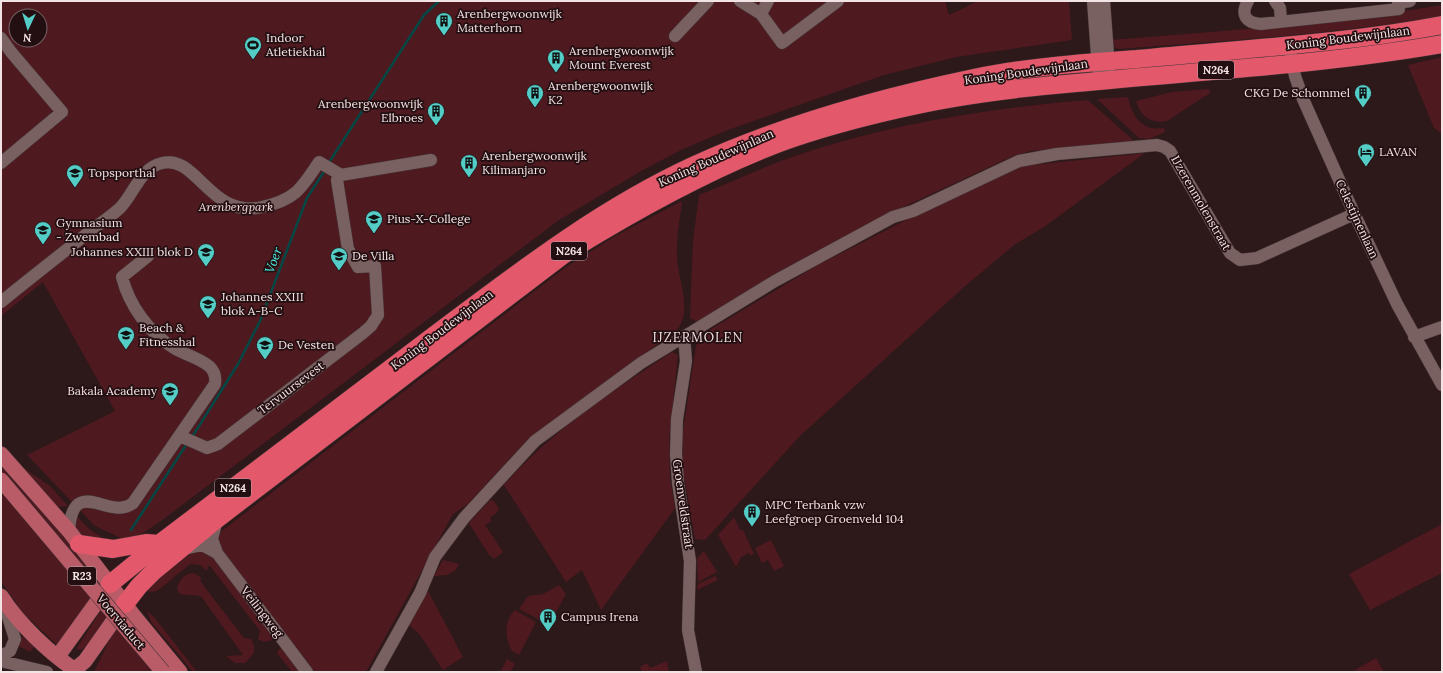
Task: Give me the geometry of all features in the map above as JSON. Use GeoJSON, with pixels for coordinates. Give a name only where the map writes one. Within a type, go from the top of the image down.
{"type":"FeatureCollection","features":[{"type":"Feature","properties":{"kind":"highway","name":"Koning Boudewijnlaan"},"geometry":{"type":"LineString","coordinates":[[110,584],[159,544],[532,262],[615,207],[694,165],[746,143],[780,130],[859,105],[978,77],[1023,70],[1103,61],[1368,37],[1442,25]]}},
{"type":"Feature","properties":{"kind":"highway","name":"Koning Boudewijnlaan"},"geometry":{"type":"LineString","coordinates":[[125,604],[144,581],[217,519],[563,255],[663,196],[779,144],[866,117],[901,108],[978,94],[1105,80],[1364,56],[1442,44]]}},
{"type":"Feature","properties":{"kind":"highway"},"geometry":{"type":"LineString","coordinates":[[74,538],[113,549],[146,543],[159,544]]}},
{"type":"Feature","properties":{"kind":"main road","name":"R23"},"geometry":{"type":"LineString","coordinates":[[1,454],[74,538],[180,672]]}},
{"type":"Feature","properties":{"kind":"main road","name":"Voerviaduct"},"geometry":{"type":"LineString","coordinates":[[1,480],[163,672]]}},
{"type":"Feature","properties":{"kind":"main road"},"geometry":{"type":"LineString","coordinates":[[58,656],[110,584]]}},
{"type":"Feature","properties":{"kind":"main road"},"geometry":{"type":"LineString","coordinates":[[5,602],[25,626],[75,671],[93,651],[125,604]]}},
{"type":"Feature","properties":{"kind":"street"},"geometry":{"type":"LineString","coordinates":[[675,36],[708,1]]}},
{"type":"Feature","properties":{"kind":"street"},"geometry":{"type":"LineString","coordinates":[[740,1],[761,14],[782,43],[838,1]]}},
{"type":"Feature","properties":{"kind":"street"},"geometry":{"type":"LineString","coordinates":[[761,14],[768,1]]}},
{"type":"Feature","properties":{"kind":"street"},"geometry":{"type":"LineString","coordinates":[[1093,1],[1105,80]]}},
{"type":"Feature","properties":{"kind":"street"},"geometry":{"type":"LineString","coordinates":[[1103,61],[1104,1]]}},
{"type":"Feature","properties":{"kind":"street"},"geometry":{"type":"LineString","coordinates":[[1248,1],[1245,16],[1251,23],[1399,9],[1398,3],[1410,1]]}},
{"type":"Feature","properties":{"kind":"street"},"geometry":{"type":"LineString","coordinates":[[1275,1],[1280,8],[1281,21]]}},
{"type":"Feature","properties":{"kind":"street"},"geometry":{"type":"LineString","coordinates":[[1,38],[10,52],[62,112],[1,162]]}},
{"type":"Feature","properties":{"kind":"street","name":"Celestijnenlaan"},"geometry":{"type":"LineString","coordinates":[[1290,45],[1292,63],[1302,99],[1354,214],[1414,337],[1442,385]]}},
{"type":"Feature","properties":{"kind":"street","name":"IJzerenmolenstraat"},"geometry":{"type":"LineString","coordinates":[[684,336],[775,281],[891,218],[913,211],[1019,160],[1057,154],[1157,145],[1164,147],[1170,151],[1230,254],[1240,260],[1257,258],[1354,214]]}},
{"type":"Feature","properties":{"kind":"street"},"geometry":{"type":"LineString","coordinates":[[1,302],[118,209],[142,176],[161,163],[168,162],[183,166],[219,199],[228,204],[246,209],[258,208],[280,202],[298,192],[319,162],[337,173],[431,160]]}},
{"type":"Feature","properties":{"kind":"street","name":"Tervuursevest"},"geometry":{"type":"LineString","coordinates":[[183,437],[207,448],[218,444],[363,334],[371,326],[378,315],[375,266],[358,267],[348,249],[337,173]]}},
{"type":"Feature","properties":{"kind":"street"},"geometry":{"type":"LineString","coordinates":[[48,508],[61,511],[73,510],[80,504],[90,501],[117,507],[130,506],[183,437],[215,384],[216,378],[209,366],[173,348],[142,318],[134,306],[122,277],[148,256]]}},
{"type":"Feature","properties":{"kind":"street"},"geometry":{"type":"LineString","coordinates":[[1414,337],[1442,327]]}},
{"type":"Feature","properties":{"kind":"street"},"geometry":{"type":"LineString","coordinates":[[376,672],[420,593],[436,557],[464,518],[521,455],[535,441],[598,393],[641,363],[684,336]]}},
{"type":"Feature","properties":{"kind":"street","name":"Groenveldstraat"},"geometry":{"type":"LineString","coordinates":[[684,336],[686,361],[677,419],[676,465],[690,561],[688,630],[696,672]]}},
{"type":"Feature","properties":{"kind":"street"},"geometry":{"type":"LineString","coordinates":[[73,510],[74,538]]}},
{"type":"Feature","properties":{"kind":"street","name":"Veilingweg"},"geometry":{"type":"LineString","coordinates":[[217,519],[213,534],[217,554]]}},
{"type":"Feature","properties":{"kind":"street","name":"Veilingweg"},"geometry":{"type":"LineString","coordinates":[[178,551],[202,545],[217,554],[307,672]]}},
{"type":"Feature","properties":{"kind":"street"},"geometry":{"type":"LineString","coordinates":[[1,656],[7,653],[13,646],[16,639],[8,617],[5,602]]}},
{"type":"Feature","properties":{"kind":"street"},"geometry":{"type":"LineString","coordinates":[[1,661],[49,672],[58,656]]}},
{"type":"Feature","properties":{"kind":"green space","name":"Arenbergpark"},"geometry":{"type":"Polygon","coordinates":[[[1,1],[945,1],[949,15],[978,1],[1069,1],[1072,40],[956,57],[884,75],[728,130],[683,149],[643,170],[559,220],[161,521],[137,537],[125,540],[95,526],[27,455],[115,411],[43,282],[1,316],[1,1]]]}},
{"type":"Feature","properties":{"kind":"green space"},"geometry":{"type":"Polygon","coordinates":[[[1442,5],[1442,16],[1362,28],[1240,40],[1119,49],[1114,47],[1111,40],[1319,22],[1401,12],[1442,5]]]}},
{"type":"Feature","properties":{"kind":"green space"},"geometry":{"type":"Polygon","coordinates":[[[1442,57],[1442,134],[1434,128],[1408,65],[1442,57]]]}},
{"type":"Feature","properties":{"kind":"green space"},"geometry":{"type":"Polygon","coordinates":[[[1210,90],[1210,93],[1167,121],[1161,122],[1147,118],[1138,107],[1136,101],[1172,92],[1210,90]]]}},
{"type":"Feature","properties":{"kind":"green space"},"geometry":{"type":"Polygon","coordinates":[[[1128,97],[1132,110],[1139,121],[1150,128],[1164,128],[1165,132],[1149,139],[1139,138],[1097,99],[1128,97]]]}},
{"type":"Feature","properties":{"kind":"green space"},"geometry":{"type":"Polygon","coordinates":[[[1088,100],[1134,141],[1031,151],[1013,156],[871,222],[778,272],[697,322],[690,318],[693,241],[699,195],[792,157],[864,136],[901,127],[975,113],[1050,103],[1088,100]]]}},
{"type":"Feature","properties":{"kind":"green space"},"geometry":{"type":"Polygon","coordinates":[[[1145,153],[1044,227],[1014,245],[963,288],[800,436],[705,540],[695,539],[683,470],[683,431],[696,346],[703,334],[816,266],[912,217],[1023,166],[1145,153]]]}},
{"type":"Feature","properties":{"kind":"green space"},"geometry":{"type":"Polygon","coordinates":[[[682,201],[677,257],[683,295],[684,313],[682,322],[677,330],[527,440],[468,504],[453,514],[366,672],[315,672],[219,547],[217,537],[219,533],[566,267],[617,235],[682,201]]]}},
{"type":"Feature","properties":{"kind":"green space"},"geometry":{"type":"Polygon","coordinates":[[[672,352],[678,355],[669,440],[670,479],[675,508],[601,610],[582,570],[566,582],[504,485],[522,465],[562,429],[605,397],[672,352]]]}},
{"type":"Feature","properties":{"kind":"green space"},"geometry":{"type":"Polygon","coordinates":[[[1,461],[31,494],[102,585],[57,645],[23,613],[1,581],[1,461]]]}},
{"type":"Feature","properties":{"kind":"green space"},"geometry":{"type":"Polygon","coordinates":[[[24,468],[50,486],[68,506],[57,507],[22,469],[24,468]]]}},
{"type":"Feature","properties":{"kind":"green space"},"geometry":{"type":"Polygon","coordinates":[[[490,500],[494,501],[499,509],[490,518],[492,521],[485,525],[503,552],[494,559],[489,555],[469,523],[490,500]]]}},
{"type":"Feature","properties":{"kind":"green space"},"geometry":{"type":"Polygon","coordinates":[[[76,515],[89,529],[106,540],[78,535],[74,522],[76,515]]]}},
{"type":"Feature","properties":{"kind":"green space"},"geometry":{"type":"Polygon","coordinates":[[[734,517],[740,530],[743,530],[754,554],[750,556],[749,553],[740,558],[736,567],[718,535],[734,517]]]}},
{"type":"Feature","properties":{"kind":"green space"},"geometry":{"type":"Polygon","coordinates":[[[1442,524],[1442,573],[1370,610],[1349,574],[1442,524]]]}},
{"type":"Feature","properties":{"kind":"green space"},"geometry":{"type":"Polygon","coordinates":[[[771,540],[784,566],[774,571],[768,560],[762,563],[755,548],[771,540]]]}},
{"type":"Feature","properties":{"kind":"green space"},"geometry":{"type":"Polygon","coordinates":[[[193,550],[210,553],[274,636],[273,640],[264,642],[258,639],[260,631],[210,566],[208,566],[207,571],[200,565],[190,564],[160,589],[154,592],[145,591],[193,550]]]}},
{"type":"Feature","properties":{"kind":"green space"},"geometry":{"type":"Polygon","coordinates":[[[704,551],[717,572],[698,582],[697,558],[704,551]]]}},
{"type":"Feature","properties":{"kind":"green space"},"geometry":{"type":"Polygon","coordinates":[[[443,560],[459,564],[456,570],[447,575],[434,576],[443,560]]]}},
{"type":"Feature","properties":{"kind":"green space"},"geometry":{"type":"Polygon","coordinates":[[[194,573],[202,578],[200,580],[203,585],[244,638],[251,639],[254,645],[254,653],[245,663],[235,663],[226,656],[243,655],[201,596],[180,594],[177,590],[184,576],[194,573]]]}},
{"type":"Feature","properties":{"kind":"green space"},"geometry":{"type":"Polygon","coordinates":[[[715,576],[718,580],[697,590],[698,584],[715,576]]]}},
{"type":"Feature","properties":{"kind":"green space"},"geometry":{"type":"Polygon","coordinates":[[[559,585],[566,594],[549,625],[519,609],[528,596],[543,594],[559,585]]]}},
{"type":"Feature","properties":{"kind":"green space"},"geometry":{"type":"Polygon","coordinates":[[[427,589],[463,657],[443,670],[420,635],[409,625],[427,589]]]}},
{"type":"Feature","properties":{"kind":"green space"},"geometry":{"type":"Polygon","coordinates":[[[102,609],[108,616],[91,643],[81,650],[76,649],[102,609]]]}},
{"type":"Feature","properties":{"kind":"green space"},"geometry":{"type":"Polygon","coordinates":[[[515,610],[536,622],[519,655],[512,651],[506,630],[508,620],[515,610]]]}},
{"type":"Feature","properties":{"kind":"green space"},"geometry":{"type":"Polygon","coordinates":[[[147,611],[155,618],[197,672],[193,672],[151,622],[147,611]]]}},
{"type":"Feature","properties":{"kind":"green space"},"geometry":{"type":"Polygon","coordinates":[[[116,626],[155,672],[94,672],[116,626]]]}},
{"type":"Feature","properties":{"kind":"green space"},"geometry":{"type":"Polygon","coordinates":[[[22,636],[35,646],[30,652],[18,646],[22,636]]]}},
{"type":"Feature","properties":{"kind":"green space"},"geometry":{"type":"Polygon","coordinates":[[[282,648],[301,672],[292,672],[277,653],[278,650],[282,648]]]}},
{"type":"Feature","properties":{"kind":"green space"},"geometry":{"type":"Polygon","coordinates":[[[1376,658],[1384,672],[1356,672],[1355,670],[1376,658]]]}},
{"type":"Feature","properties":{"kind":"green space"},"geometry":{"type":"Polygon","coordinates":[[[507,659],[515,664],[510,672],[500,672],[507,659]]]}},
{"type":"Feature","properties":{"kind":"green space"},"geometry":{"type":"Polygon","coordinates":[[[667,661],[669,672],[642,672],[640,667],[647,663],[650,668],[667,661]]]}},
{"type":"Feature","properties":{"kind":"waterway","name":"Voer"},"geometry":{"type":"LineString","coordinates":[[328,164],[424,15],[439,1]]}},
{"type":"Feature","properties":{"kind":"waterway","name":"Voer"},"geometry":{"type":"LineString","coordinates":[[192,437],[238,364],[260,321],[307,198],[325,170]]}},
{"type":"Feature","properties":{"kind":"waterway","name":"Voer"},"geometry":{"type":"LineString","coordinates":[[131,530],[188,442]]}},
{"type":"Feature","properties":{"kind":"place","name":"Arenbergwoonwijk Matterhorn"},"geometry":{"type":"Point","coordinates":[444,36]}},
{"type":"Feature","properties":{"kind":"place","name":"Indoor Atletiekhal"},"geometry":{"type":"Point","coordinates":[253,60]}},
{"type":"Feature","properties":{"kind":"place","name":"Arenbergwoonwijk Mount Everest"},"geometry":{"type":"Point","coordinates":[556,73]}},
{"type":"Feature","properties":{"kind":"place","name":"Arenbergwoonwijk K2"},"geometry":{"type":"Point","coordinates":[535,108]}},
{"type":"Feature","properties":{"kind":"place","name":"CKG De Schommel"},"geometry":{"type":"Point","coordinates":[1363,108]}},
{"type":"Feature","properties":{"kind":"place","name":"Arenbergwoonwijk Elbroes"},"geometry":{"type":"Point","coordinates":[436,126]}},
{"type":"Feature","properties":{"kind":"place","name":"LAVAN"},"geometry":{"type":"Point","coordinates":[1366,167]}},
{"type":"Feature","properties":{"kind":"place","name":"Arenbergwoonwijk Kilimanjaro"},"geometry":{"type":"Point","coordinates":[469,178]}},
{"type":"Feature","properties":{"kind":"place","name":"Topsporthal"},"geometry":{"type":"Point","coordinates":[75,188]}},
{"type":"Feature","properties":{"kind":"place","name":"Pius-X-College"},"geometry":{"type":"Point","coordinates":[374,234]}},
{"type":"Feature","properties":{"kind":"place","name":"Gymnasium - Zwembad"},"geometry":{"type":"Point","coordinates":[43,245]}},
{"type":"Feature","properties":{"kind":"place","name":"Johannes XXIII blok D"},"geometry":{"type":"Point","coordinates":[206,267]}},
{"type":"Feature","properties":{"kind":"place","name":"De Villa"},"geometry":{"type":"Point","coordinates":[339,271]}},
{"type":"Feature","properties":{"kind":"place","name":"Johannes XXIII blok A-B-C"},"geometry":{"type":"Point","coordinates":[208,319]}},
{"type":"Feature","properties":{"kind":"place","name":"Beach & Fitnesshal"},"geometry":{"type":"Point","coordinates":[126,350]}},
{"type":"Feature","properties":{"kind":"place","name":"De Vesten"},"geometry":{"type":"Point","coordinates":[265,360]}},
{"type":"Feature","properties":{"kind":"place","name":"Bakala Academy"},"geometry":{"type":"Point","coordinates":[170,406]}},
{"type":"Feature","properties":{"kind":"place","name":"MPC Terbank vzw Leefgroep Groenveld 104"},"geometry":{"type":"Point","coordinates":[752,527]}},
{"type":"Feature","properties":{"kind":"place","name":"Campus Irena"},"geometry":{"type":"Point","coordinates":[548,632]}},
{"type":"Feature","properties":{"kind":"district","name":"IJZERMOLEN"},"geometry":{"type":"Point","coordinates":[698,337]}}]}
